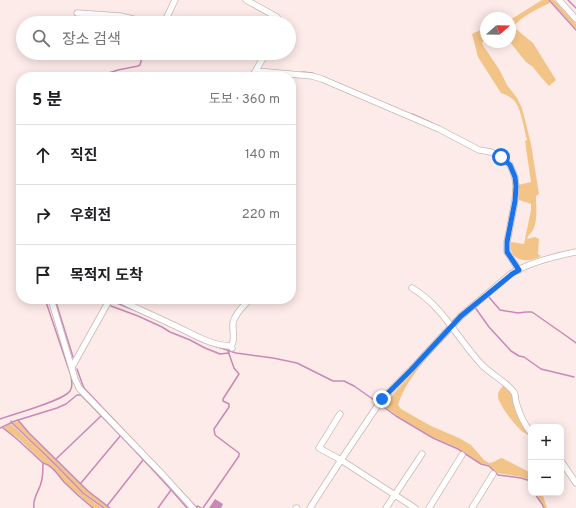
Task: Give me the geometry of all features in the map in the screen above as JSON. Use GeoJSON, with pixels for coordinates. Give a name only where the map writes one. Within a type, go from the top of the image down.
{"type":"FeatureCollection","features":[{"type":"Feature","properties":{"kind":"street"},"geometry":{"type":"LineString","coordinates":[[167,16],[175,0]]}},
{"type":"Feature","properties":{"kind":"street"},"geometry":{"type":"LineString","coordinates":[[246,0],[274,16]]}},
{"type":"Feature","properties":{"kind":"street"},"geometry":{"type":"LineString","coordinates":[[559,0],[576,19]]}},
{"type":"Feature","properties":{"kind":"street"},"geometry":{"type":"LineString","coordinates":[[77,13],[120,16]]}},
{"type":"Feature","properties":{"kind":"street"},"geometry":{"type":"LineString","coordinates":[[262,60],[256,71],[267,72]]}},
{"type":"Feature","properties":{"kind":"street"},"geometry":{"type":"LineString","coordinates":[[296,75],[312,76],[322,79],[439,129],[479,150],[491,152],[501,157],[510,165],[515,177],[515,201],[507,242],[507,252],[519,270]]}},
{"type":"Feature","properties":{"kind":"street"},"geometry":{"type":"LineString","coordinates":[[310,508],[382,399],[461,316],[488,293],[519,270],[559,255],[576,252]]}},
{"type":"Feature","properties":{"kind":"street"},"geometry":{"type":"LineString","coordinates":[[412,288],[423,295],[443,316],[483,365],[514,391],[520,414],[528,428]]}},
{"type":"Feature","properties":{"kind":"street"},"geometry":{"type":"LineString","coordinates":[[53,304],[79,388],[193,508]]}},
{"type":"Feature","properties":{"kind":"street"},"geometry":{"type":"LineString","coordinates":[[72,366],[107,304]]}},
{"type":"Feature","properties":{"kind":"street"},"geometry":{"type":"LineString","coordinates":[[129,304],[200,338],[218,345],[232,347],[234,342],[233,324],[236,316],[246,304]]}},
{"type":"Feature","properties":{"kind":"street"},"geometry":{"type":"LineString","coordinates":[[340,414],[319,448],[341,460],[415,508]]}},
{"type":"Feature","properties":{"kind":"street"},"geometry":{"type":"LineString","coordinates":[[386,508],[422,454]]}},
{"type":"Feature","properties":{"kind":"street"},"geometry":{"type":"LineString","coordinates":[[429,508],[462,455]]}},
{"type":"Feature","properties":{"kind":"street"},"geometry":{"type":"LineString","coordinates":[[564,465],[576,483]]}},
{"type":"Feature","properties":{"kind":"street"},"geometry":{"type":"LineString","coordinates":[[472,508],[493,474]]}},
{"type":"Feature","properties":{"kind":"shaded area"},"geometry":{"type":"Polygon","coordinates":[[[542,0],[548,0],[550,3],[526,16],[516,24],[516,16],[542,0]]]}},
{"type":"Feature","properties":{"kind":"shaded area"},"geometry":{"type":"Polygon","coordinates":[[[550,0],[554,0],[576,24],[576,29],[550,0]]]}},
{"type":"Feature","properties":{"kind":"shaded area"},"geometry":{"type":"Polygon","coordinates":[[[516,29],[533,43],[556,80],[549,86],[533,67],[526,62],[515,48],[516,29]]]}},
{"type":"Feature","properties":{"kind":"shaded area"},"geometry":{"type":"Polygon","coordinates":[[[480,31],[480,48],[485,48],[522,108],[531,144],[539,194],[536,196],[534,228],[527,239],[535,237],[539,239],[538,254],[541,256],[530,260],[515,257],[511,248],[511,242],[524,244],[531,210],[531,204],[519,200],[518,185],[531,182],[525,141],[527,140],[521,116],[516,103],[510,97],[501,93],[478,57],[472,34],[480,31]]]}},
{"type":"Feature","properties":{"kind":"shaded area"},"geometry":{"type":"Polygon","coordinates":[[[426,359],[410,380],[400,398],[398,405],[401,409],[431,426],[471,445],[484,460],[489,463],[502,458],[528,471],[528,479],[497,473],[489,465],[481,463],[458,448],[433,437],[396,415],[383,405],[426,359]]]}},
{"type":"Feature","properties":{"kind":"shaded area"},"geometry":{"type":"Polygon","coordinates":[[[504,385],[512,392],[528,427],[528,434],[516,425],[501,404],[498,396],[504,385]]]}},
{"type":"Feature","properties":{"kind":"shaded area"},"geometry":{"type":"Polygon","coordinates":[[[18,421],[28,433],[88,491],[109,508],[105,508],[83,492],[13,423],[18,421]]]}},
{"type":"Feature","properties":{"kind":"shaded area"},"geometry":{"type":"Polygon","coordinates":[[[11,424],[58,468],[82,493],[102,508],[94,508],[64,482],[51,467],[43,462],[18,438],[5,430],[4,427],[11,424]]]}},
{"type":"Feature","properties":{"kind":"shaded area"},"geometry":{"type":"Polygon","coordinates":[[[543,496],[547,508],[544,508],[537,497],[543,496]]]}},
{"type":"Feature","properties":{"kind":"shaded area"},"geometry":{"type":"Polygon","coordinates":[[[215,499],[223,504],[221,508],[209,508],[215,499]]]}},
{"type":"Feature","properties":{"kind":"waterway"},"geometry":{"type":"LineString","coordinates":[[549,0],[576,30]]}},
{"type":"Feature","properties":{"kind":"waterway"},"geometry":{"type":"LineString","coordinates":[[568,0],[576,8]]}},
{"type":"Feature","properties":{"kind":"waterway"},"geometry":{"type":"LineString","coordinates":[[112,72],[138,66],[140,65],[141,60]]}},
{"type":"Feature","properties":{"kind":"waterway"},"geometry":{"type":"LineString","coordinates":[[302,72],[316,75]]}},
{"type":"Feature","properties":{"kind":"waterway"},"geometry":{"type":"LineString","coordinates":[[412,114],[432,123]]}},
{"type":"Feature","properties":{"kind":"waterway"},"geometry":{"type":"LineString","coordinates":[[488,296],[500,310],[518,313],[532,312],[576,343]]}},
{"type":"Feature","properties":{"kind":"waterway"},"geometry":{"type":"LineString","coordinates":[[0,419],[58,399],[66,395],[71,389],[71,376],[47,304]]}},
{"type":"Feature","properties":{"kind":"waterway"},"geometry":{"type":"LineString","coordinates":[[57,304],[73,357]]}},
{"type":"Feature","properties":{"kind":"waterway"},"geometry":{"type":"LineString","coordinates":[[119,304],[153,318]]}},
{"type":"Feature","properties":{"kind":"waterway"},"geometry":{"type":"LineString","coordinates":[[111,306],[138,316],[220,354],[229,353]]}},
{"type":"Feature","properties":{"kind":"waterway"},"geometry":{"type":"LineString","coordinates":[[474,306],[489,327],[511,351],[524,357],[541,369],[574,377]]}},
{"type":"Feature","properties":{"kind":"waterway"},"geometry":{"type":"LineString","coordinates":[[194,338],[201,341]]}},
{"type":"Feature","properties":{"kind":"waterway"},"geometry":{"type":"LineString","coordinates":[[209,344],[236,353],[297,363],[333,381],[344,381],[377,402]]}},
{"type":"Feature","properties":{"kind":"waterway"},"geometry":{"type":"LineString","coordinates":[[203,508],[239,456],[239,453],[215,435],[214,429],[229,407],[229,404],[223,401],[223,399],[239,374],[234,368],[228,351]]}},
{"type":"Feature","properties":{"kind":"waterway"},"geometry":{"type":"LineString","coordinates":[[77,369],[84,388],[197,508]]}},
{"type":"Feature","properties":{"kind":"waterway"},"geometry":{"type":"LineString","coordinates":[[391,394],[381,405],[396,416],[433,438],[458,449],[481,464],[489,466],[498,475],[528,480]]}},
{"type":"Feature","properties":{"kind":"waterway"},"geometry":{"type":"LineString","coordinates":[[0,428],[15,421],[57,408],[66,404],[77,395],[81,395],[187,508]]}},
{"type":"Feature","properties":{"kind":"waterway"},"geometry":{"type":"LineString","coordinates":[[56,459],[101,416]]}},
{"type":"Feature","properties":{"kind":"waterway"},"geometry":{"type":"LineString","coordinates":[[18,420],[29,433],[88,491],[110,508]]}},
{"type":"Feature","properties":{"kind":"waterway"},"geometry":{"type":"LineString","coordinates":[[11,421],[83,493],[104,508]]}},
{"type":"Feature","properties":{"kind":"waterway"},"geometry":{"type":"LineString","coordinates":[[3,428],[43,463],[42,478],[35,498],[34,508]]}},
{"type":"Feature","properties":{"kind":"waterway"},"geometry":{"type":"LineString","coordinates":[[81,483],[121,435]]}},
{"type":"Feature","properties":{"kind":"waterway"},"geometry":{"type":"LineString","coordinates":[[107,506],[143,460]]}},
{"type":"Feature","properties":{"kind":"waterway"},"geometry":{"type":"LineString","coordinates":[[43,463],[52,468],[67,485],[93,508]]}},
{"type":"Feature","properties":{"kind":"waterway"},"geometry":{"type":"LineString","coordinates":[[158,508],[171,490]]}},
{"type":"Feature","properties":{"kind":"waterway"},"geometry":{"type":"LineString","coordinates":[[536,496],[544,508]]}},
{"type":"Feature","properties":{"kind":"waterway"},"geometry":{"type":"LineString","coordinates":[[196,507],[198,506],[201,508]]}},
{"type":"Feature","properties":{"kind":"route"},"geometry":{"type":"LineString","coordinates":[[382,399],[461,316],[488,293],[519,270],[507,252],[507,242],[515,201],[515,177],[510,165],[501,157]]}}]}
